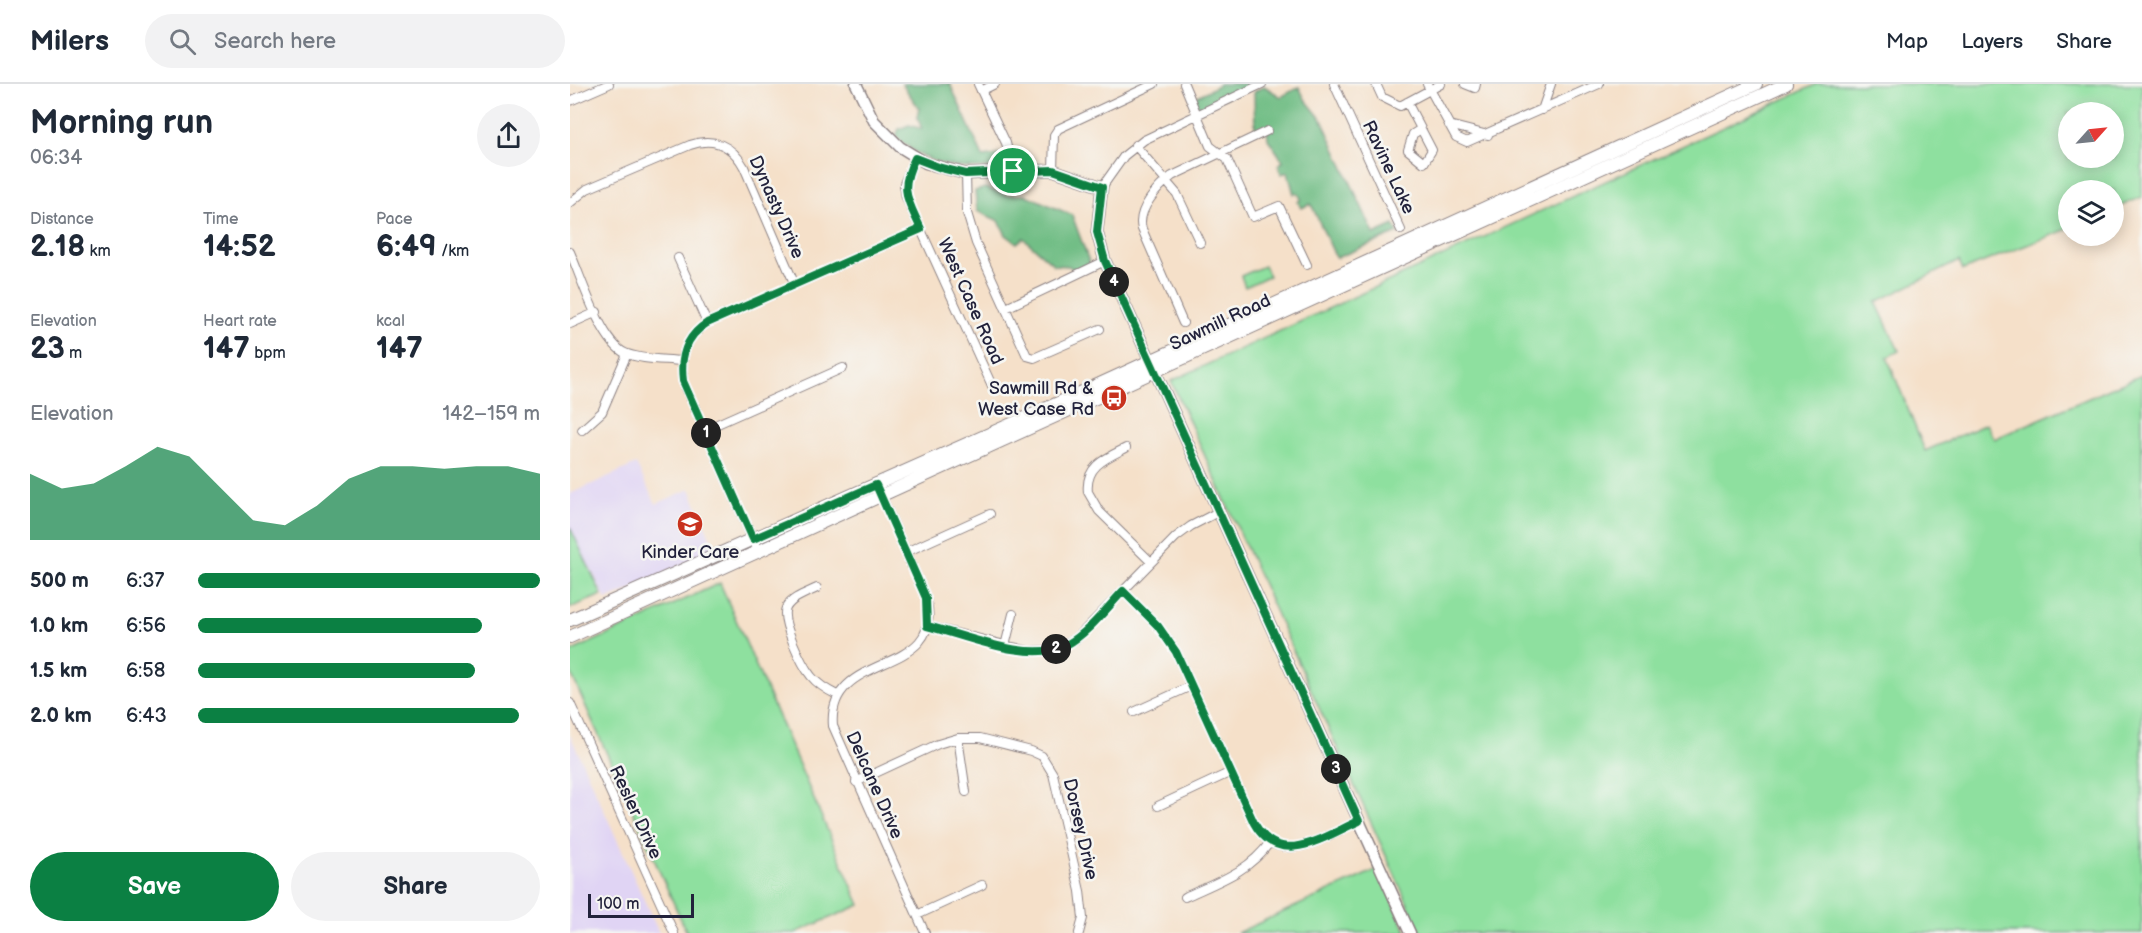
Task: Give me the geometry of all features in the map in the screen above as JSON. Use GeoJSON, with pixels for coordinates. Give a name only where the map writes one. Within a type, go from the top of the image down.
{"type":"FeatureCollection","features":[{"type":"Feature","properties":{"kind":"main road"},"geometry":{"type":"LineString","coordinates":[[856,84],[874,121],[900,147],[915,158],[966,174],[1053,170],[1102,187],[1097,232],[1105,261],[1410,933]]}},
{"type":"Feature","properties":{"kind":"main road","name":"Sawmill Road"},"geometry":{"type":"LineString","coordinates":[[1152,367],[1756,84]]}},
{"type":"Feature","properties":{"kind":"main road","name":"Sawmill Road"},"geometry":{"type":"LineString","coordinates":[[570,620],[756,545],[879,491],[1786,84]]}},
{"type":"Feature","properties":{"kind":"main road","name":"Sawmill Road"},"geometry":{"type":"LineString","coordinates":[[570,637],[756,545]]}},
{"type":"Feature","properties":{"kind":"street"},"geometry":{"type":"LineString","coordinates":[[570,101],[609,84]]}},
{"type":"Feature","properties":{"kind":"street"},"geometry":{"type":"LineString","coordinates":[[995,84],[980,87],[1006,143],[1013,171]]}},
{"type":"Feature","properties":{"kind":"street"},"geometry":{"type":"LineString","coordinates":[[1053,170],[1054,135],[1058,129],[1154,84]]}},
{"type":"Feature","properties":{"kind":"street"},"geometry":{"type":"LineString","coordinates":[[1184,84],[1210,146],[1227,159],[1253,217],[1279,206],[1307,265]]}},
{"type":"Feature","properties":{"kind":"street"},"geometry":{"type":"LineString","coordinates":[[1102,187],[1124,156],[1135,145],[1262,84]]}},
{"type":"Feature","properties":{"kind":"street","name":"Ravine Lake"},"geometry":{"type":"LineString","coordinates":[[1334,84],[1401,230]]}},
{"type":"Feature","properties":{"kind":"street"},"geometry":{"type":"LineString","coordinates":[[1376,84],[1382,97],[1400,106],[1429,87],[1441,84]]}},
{"type":"Feature","properties":{"kind":"street"},"geometry":{"type":"LineString","coordinates":[[1465,84],[1475,88],[1476,84]]}},
{"type":"Feature","properties":{"kind":"street"},"geometry":{"type":"LineString","coordinates":[[1542,110],[1551,84]]}},
{"type":"Feature","properties":{"kind":"street"},"geometry":{"type":"LineString","coordinates":[[1429,87],[1455,137],[1467,142],[1488,135],[1599,84]]}},
{"type":"Feature","properties":{"kind":"street"},"geometry":{"type":"LineString","coordinates":[[1407,102],[1421,129]]}},
{"type":"Feature","properties":{"kind":"street"},"geometry":{"type":"LineString","coordinates":[[1183,322],[1141,224],[1153,197],[1167,180],[1267,131]]}},
{"type":"Feature","properties":{"kind":"street","name":"Dynasty Drive"},"geometry":{"type":"LineString","coordinates":[[570,203],[587,189],[690,145],[708,142],[726,146],[737,155],[744,167],[795,285]]}},
{"type":"Feature","properties":{"kind":"street"},"geometry":{"type":"LineString","coordinates":[[1135,145],[1167,180],[1200,243]]}},
{"type":"Feature","properties":{"kind":"street","name":"West Case Road"},"geometry":{"type":"LineString","coordinates":[[915,158],[906,177],[904,190],[994,390]]}},
{"type":"Feature","properties":{"kind":"street"},"geometry":{"type":"LineString","coordinates":[[966,174],[967,213],[971,227],[1029,358],[1100,328]]}},
{"type":"Feature","properties":{"kind":"street"},"geometry":{"type":"LineString","coordinates":[[756,545],[683,381],[681,361],[688,342],[707,323],[921,229]]}},
{"type":"Feature","properties":{"kind":"street"},"geometry":{"type":"LineString","coordinates":[[570,252],[613,344],[627,354],[681,361]]}},
{"type":"Feature","properties":{"kind":"street"},"geometry":{"type":"LineString","coordinates":[[678,258],[707,323]]}},
{"type":"Feature","properties":{"kind":"street"},"geometry":{"type":"LineString","coordinates":[[1006,308],[1105,261]]}},
{"type":"Feature","properties":{"kind":"street"},"geometry":{"type":"LineString","coordinates":[[570,324],[597,312]]}},
{"type":"Feature","properties":{"kind":"street"},"geometry":{"type":"LineString","coordinates":[[582,430],[602,412],[627,354]]}},
{"type":"Feature","properties":{"kind":"street"},"geometry":{"type":"LineString","coordinates":[[704,430],[843,368]]}},
{"type":"Feature","properties":{"kind":"street"},"geometry":{"type":"LineString","coordinates":[[1126,448],[1104,459],[1092,469],[1088,492],[1099,511],[1151,562]]}},
{"type":"Feature","properties":{"kind":"street"},"geometry":{"type":"LineString","coordinates":[[817,588],[791,602],[785,610],[785,620],[808,672],[819,684],[837,695],[858,677],[905,654],[918,642],[927,626],[926,598],[879,491]]}},
{"type":"Feature","properties":{"kind":"street"},"geometry":{"type":"LineString","coordinates":[[927,626],[1036,652],[1065,645],[1085,631],[1151,562],[1191,525],[1218,512]]}},
{"type":"Feature","properties":{"kind":"street"},"geometry":{"type":"LineString","coordinates":[[906,552],[990,514]]}},
{"type":"Feature","properties":{"kind":"street"},"geometry":{"type":"LineString","coordinates":[[1123,591],[1167,637],[1257,828],[1270,842],[1284,848],[1298,847],[1359,821]]}},
{"type":"Feature","properties":{"kind":"street"},"geometry":{"type":"LineString","coordinates":[[1005,646],[1013,614]]}},
{"type":"Feature","properties":{"kind":"street"},"geometry":{"type":"LineString","coordinates":[[1134,712],[1191,686]]}},
{"type":"Feature","properties":{"kind":"street","name":"Delcane Drive"},"geometry":{"type":"LineString","coordinates":[[837,695],[832,716],[834,726],[856,782],[925,933]]}},
{"type":"Feature","properties":{"kind":"street","name":"Resler Drive"},"geometry":{"type":"LineString","coordinates":[[570,703],[674,933]]}},
{"type":"Feature","properties":{"kind":"street"},"geometry":{"type":"LineString","coordinates":[[856,782],[938,744],[958,738],[966,792]]}},
{"type":"Feature","properties":{"kind":"street","name":"Dorsey Drive"},"geometry":{"type":"LineString","coordinates":[[958,738],[980,738],[1021,748],[1042,756],[1053,774],[1080,891],[1083,918],[1079,933]]}},
{"type":"Feature","properties":{"kind":"street"},"geometry":{"type":"LineString","coordinates":[[1158,806],[1231,772]]}},
{"type":"Feature","properties":{"kind":"street"},"geometry":{"type":"LineString","coordinates":[[1185,897],[1243,871],[1253,863],[1270,842]]}},
{"type":"Feature","properties":{"kind":"street"},"geometry":{"type":"LineString","coordinates":[[917,915],[982,885]]}},
{"type":"Feature","properties":{"kind":"shaded area"},"geometry":{"type":"Polygon","coordinates":[[[636,464],[656,504],[690,489],[716,552],[606,600],[570,527],[570,494],[636,464]]]}},
{"type":"Feature","properties":{"kind":"shaded area"},"geometry":{"type":"Polygon","coordinates":[[[570,735],[659,933],[570,933],[570,735]]]}},
{"type":"Feature","properties":{"kind":"green space"},"geometry":{"type":"Polygon","coordinates":[[[902,84],[950,84],[983,157],[1006,154],[1010,165],[978,168],[948,166],[908,147],[896,136],[899,129],[909,125],[922,129],[917,117],[919,108],[902,84]]]}},
{"type":"Feature","properties":{"kind":"green space"},"geometry":{"type":"Polygon","coordinates":[[[1220,84],[1254,84],[1199,109],[1194,98],[1220,84]]]}},
{"type":"Feature","properties":{"kind":"green space"},"geometry":{"type":"Polygon","coordinates":[[[1817,84],[2142,84],[2142,197],[2124,205],[2124,180],[2058,180],[2058,233],[1963,270],[1959,261],[1876,302],[1899,351],[1887,357],[1925,451],[1986,424],[1994,439],[2142,375],[2142,933],[1421,933],[1171,381],[1817,84]]]}},
{"type":"Feature","properties":{"kind":"green space"},"geometry":{"type":"Polygon","coordinates":[[[1264,86],[1281,97],[1299,87],[1305,99],[1322,120],[1374,234],[1394,225],[1398,233],[1336,258],[1311,204],[1301,208],[1298,202],[1301,199],[1298,193],[1294,194],[1288,172],[1281,174],[1279,165],[1283,161],[1268,139],[1267,129],[1255,132],[1254,92],[1264,86]]]}},
{"type":"Feature","properties":{"kind":"green space"},"geometry":{"type":"Polygon","coordinates":[[[985,188],[1006,195],[1026,195],[1072,215],[1090,264],[1075,271],[1069,266],[1054,265],[1023,238],[1017,243],[1006,235],[999,221],[977,211],[975,191],[985,188]]]}},
{"type":"Feature","properties":{"kind":"green space"},"geometry":{"type":"Polygon","coordinates":[[[1264,266],[1269,276],[1245,287],[1241,276],[1264,266]]]}},
{"type":"Feature","properties":{"kind":"green space"},"geometry":{"type":"Polygon","coordinates":[[[570,527],[602,595],[570,608],[570,527]]]}},
{"type":"Feature","properties":{"kind":"green space"},"geometry":{"type":"Polygon","coordinates":[[[720,583],[860,905],[795,933],[687,933],[570,671],[570,652],[720,583]]]}},
{"type":"Feature","properties":{"kind":"green space"},"geometry":{"type":"Polygon","coordinates":[[[1378,869],[1407,933],[1237,933],[1378,869]]]}},
{"type":"Feature","properties":{"kind":"place","name":"Sawmill Rd & West Case Rd"},"geometry":{"type":"Point","coordinates":[1114,398]}},
{"type":"Feature","properties":{"kind":"place","name":"Kinder Care"},"geometry":{"type":"Point","coordinates":[690,524]}},
{"type":"Feature","properties":{"kind":"route"},"geometry":{"type":"LineString","coordinates":[[915,158],[953,172],[966,174],[1013,171],[1053,170],[1102,187],[1097,232],[1105,261],[1359,821],[1298,847],[1279,847],[1265,838],[1254,823],[1176,652],[1158,626],[1123,591],[1076,639],[1054,650],[1029,651],[927,626],[926,598],[876,485],[753,539],[683,381],[681,361],[688,342],[707,323],[921,229],[904,190],[906,177],[915,158]]}}]}
